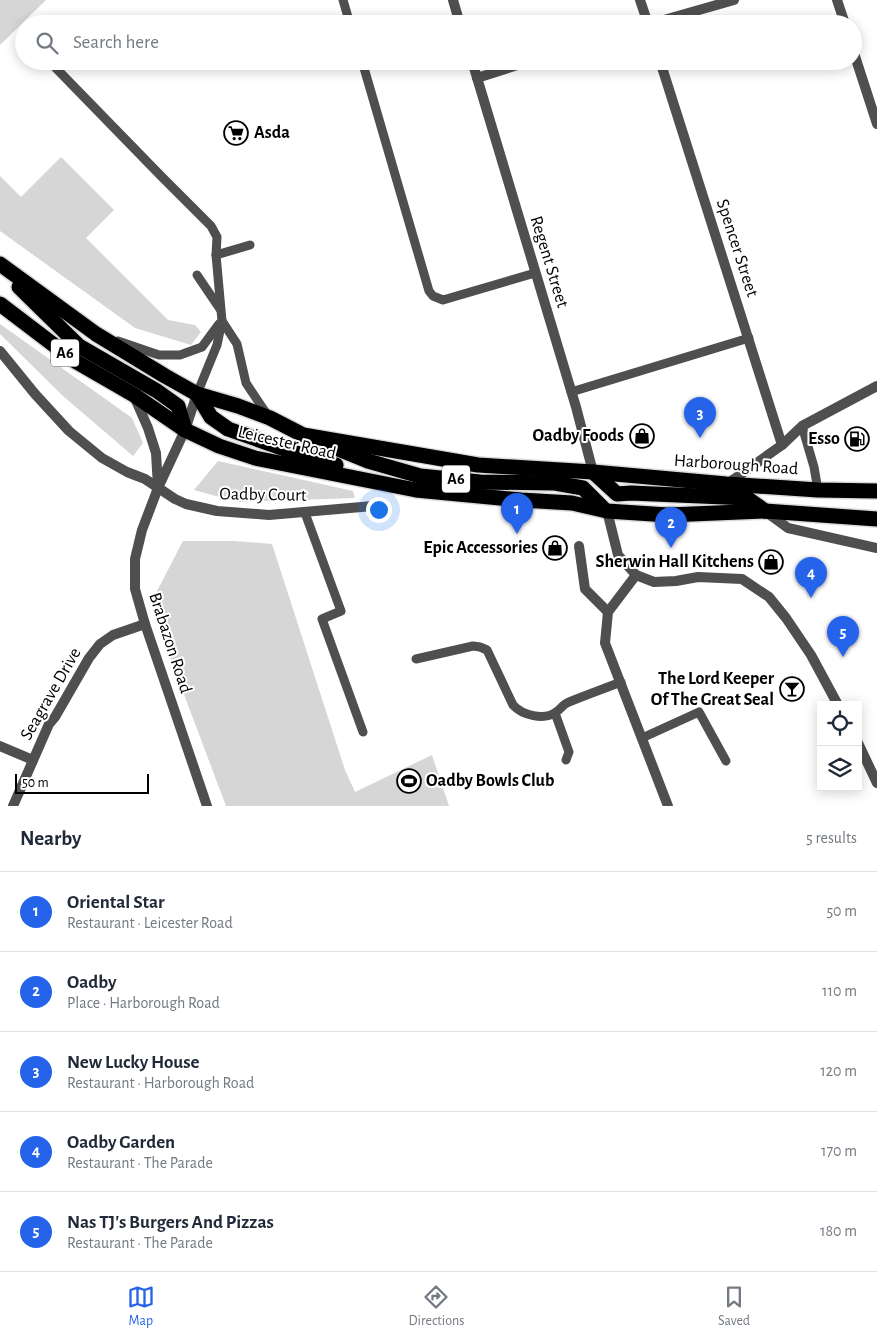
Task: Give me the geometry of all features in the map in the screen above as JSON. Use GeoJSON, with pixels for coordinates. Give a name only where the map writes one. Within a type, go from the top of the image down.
{"type":"FeatureCollection","features":[{"type":"Feature","properties":{"kind":"highway","name":"Leicester Road"},"geometry":{"type":"LineString","coordinates":[[0,264],[96,334],[165,376],[197,394],[270,418],[304,435],[478,465],[593,472]]}},
{"type":"Feature","properties":{"kind":"highway","name":"A6"},"geometry":{"type":"LineString","coordinates":[[0,268],[79,346],[178,406],[185,430]]}},
{"type":"Feature","properties":{"kind":"highway","name":"Leicester Road"},"geometry":{"type":"LineString","coordinates":[[0,304],[75,361],[134,395],[185,430],[218,446],[256,458],[416,490],[572,503],[606,511]]}},
{"type":"Feature","properties":{"kind":"highway","name":"A6"},"geometry":{"type":"LineString","coordinates":[[197,394],[210,418],[228,429],[293,452],[416,490]]}},
{"type":"Feature","properties":{"kind":"highway","name":"A6"},"geometry":{"type":"LineString","coordinates":[[304,435],[368,461],[420,476],[480,482],[555,483],[583,488],[606,511],[668,515],[765,511],[877,519]]}},
{"type":"Feature","properties":{"kind":"highway","name":"A6"},"geometry":{"type":"LineString","coordinates":[[593,472],[617,494],[747,498],[765,511]]}},
{"type":"Feature","properties":{"kind":"highway","name":"Harborough Road"},"geometry":{"type":"LineString","coordinates":[[593,472],[726,484],[818,490],[877,491]]}},
{"type":"Feature","properties":{"kind":"highway"},"geometry":{"type":"LineString","coordinates":[[593,472],[606,511]]}},
{"type":"Feature","properties":{"kind":"street"},"geometry":{"type":"LineString","coordinates":[[453,0],[457,15]]}},
{"type":"Feature","properties":{"kind":"street"},"geometry":{"type":"LineString","coordinates":[[640,0],[646,15]]}},
{"type":"Feature","properties":{"kind":"street"},"geometry":{"type":"LineString","coordinates":[[681,15],[734,0]]}},
{"type":"Feature","properties":{"kind":"street"},"geometry":{"type":"LineString","coordinates":[[837,0],[842,15]]}},
{"type":"Feature","properties":{"kind":"street","name":"Regent Street"},"geometry":{"type":"LineString","coordinates":[[475,70],[593,472]]}},
{"type":"Feature","properties":{"kind":"street"},"geometry":{"type":"LineString","coordinates":[[477,78],[502,70]]}},
{"type":"Feature","properties":{"kind":"street","name":"Spencer Street"},"geometry":{"type":"LineString","coordinates":[[663,70],[782,445]]}},
{"type":"Feature","properties":{"kind":"street"},"geometry":{"type":"LineString","coordinates":[[859,70],[877,124]]}},
{"type":"Feature","properties":{"kind":"street","name":"Oadby Court"},"geometry":{"type":"LineString","coordinates":[[0,351],[35,394],[69,431],[102,458],[127,472],[146,479],[186,504],[217,512],[269,515],[373,506]]}},
{"type":"Feature","properties":{"kind":"street"},"geometry":{"type":"LineString","coordinates":[[726,484],[782,445],[802,426],[877,386]]}},
{"type":"Feature","properties":{"kind":"street","name":"Brabazon Road"},"geometry":{"type":"LineString","coordinates":[[197,394],[185,430],[158,488],[142,530],[135,559],[135,589],[144,624],[207,806]]}},
{"type":"Feature","properties":{"kind":"street","name":"Brabazon Road"},"geometry":{"type":"LineString","coordinates":[[134,395],[156,452],[158,488]]}},
{"type":"Feature","properties":{"kind":"street"},"geometry":{"type":"LineString","coordinates":[[606,511],[618,556],[636,575],[654,582],[698,577],[742,579],[769,597],[811,655],[836,701]]}},
{"type":"Feature","properties":{"kind":"street"},"geometry":{"type":"LineString","coordinates":[[765,511],[788,528],[877,548]]}},
{"type":"Feature","properties":{"kind":"street"},"geometry":{"type":"LineString","coordinates":[[579,546],[585,589],[608,612]]}},
{"type":"Feature","properties":{"kind":"street"},"geometry":{"type":"LineString","coordinates":[[636,575],[608,612],[605,642],[668,806]]}},
{"type":"Feature","properties":{"kind":"street","name":"Seagrave Drive"},"geometry":{"type":"LineString","coordinates":[[13,806],[49,724],[55,717],[89,658],[100,644],[113,635],[144,624]]}},
{"type":"Feature","properties":{"kind":"street"},"geometry":{"type":"LineString","coordinates":[[0,746],[33,760]]}},
{"type":"Feature","properties":{"kind":"street"},"geometry":{"type":"LineString","coordinates":[[859,746],[877,783]]}},
{"type":"Feature","properties":{"kind":"lane"},"geometry":{"type":"LineString","coordinates":[[344,0],[348,15]]}},
{"type":"Feature","properties":{"kind":"lane"},"geometry":{"type":"LineString","coordinates":[[58,70],[211,226],[217,237],[216,255],[222,321],[217,345],[197,394]]}},
{"type":"Feature","properties":{"kind":"lane"},"geometry":{"type":"LineString","coordinates":[[365,70],[429,291],[433,296],[443,300],[535,272]]}},
{"type":"Feature","properties":{"kind":"lane"},"geometry":{"type":"LineString","coordinates":[[216,255],[250,245]]}},
{"type":"Feature","properties":{"kind":"lane"},"geometry":{"type":"LineString","coordinates":[[197,275],[222,311]]}},
{"type":"Feature","properties":{"kind":"lane"},"geometry":{"type":"LineString","coordinates":[[96,334],[159,355],[180,355],[202,347],[222,321]]}},
{"type":"Feature","properties":{"kind":"lane"},"geometry":{"type":"LineString","coordinates":[[222,321],[236,344],[246,383],[270,418]]}},
{"type":"Feature","properties":{"kind":"lane"},"geometry":{"type":"LineString","coordinates":[[571,392],[749,338]]}},
{"type":"Feature","properties":{"kind":"lane"},"geometry":{"type":"LineString","coordinates":[[802,426],[814,467],[818,490]]}},
{"type":"Feature","properties":{"kind":"lane"},"geometry":{"type":"LineString","coordinates":[[305,513],[341,610],[322,619],[363,732]]}},
{"type":"Feature","properties":{"kind":"lane"},"geometry":{"type":"LineString","coordinates":[[416,659],[473,646],[487,650],[513,705],[517,709],[531,715],[544,716],[555,713],[566,703],[621,682]]}},
{"type":"Feature","properties":{"kind":"lane"},"geometry":{"type":"LineString","coordinates":[[642,738],[699,712],[726,762]]}},
{"type":"Feature","properties":{"kind":"lane"},"geometry":{"type":"LineString","coordinates":[[555,713],[569,752],[566,760]]}},
{"type":"Feature","properties":{"kind":"shaded area"},"geometry":{"type":"Polygon","coordinates":[[[0,0],[46,0],[31,15],[15,15],[15,30],[0,45],[0,0]]]}},
{"type":"Feature","properties":{"kind":"shaded area"},"geometry":{"type":"Polygon","coordinates":[[[61,157],[114,210],[86,238],[168,320],[195,325],[201,332],[191,345],[135,328],[0,231],[0,176],[21,197],[61,157]]]}},
{"type":"Feature","properties":{"kind":"shaded area"},"geometry":{"type":"Polygon","coordinates":[[[0,324],[132,418],[143,443],[133,456],[63,396],[0,334],[0,324]]]}},
{"type":"Feature","properties":{"kind":"shaded area"},"geometry":{"type":"Polygon","coordinates":[[[218,461],[353,491],[355,498],[238,502],[194,490],[218,461]]]}},
{"type":"Feature","properties":{"kind":"shaded area"},"geometry":{"type":"Polygon","coordinates":[[[183,541],[234,541],[272,544],[345,770],[355,792],[432,755],[449,806],[226,806],[159,628],[157,591],[183,541]]]}},
{"type":"Feature","properties":{"kind":"place","name":"Asda"},"geometry":{"type":"Point","coordinates":[236,133]}},
{"type":"Feature","properties":{"kind":"place","name":"Oadby Foods"},"geometry":{"type":"Point","coordinates":[642,436]}},
{"type":"Feature","properties":{"kind":"place","name":"New Lucky House"},"geometry":{"type":"Point","coordinates":[700,438]}},
{"type":"Feature","properties":{"kind":"place","name":"Esso"},"geometry":{"type":"Point","coordinates":[857,439]}},
{"type":"Feature","properties":{"kind":"place","name":"Oriental Star"},"geometry":{"type":"Point","coordinates":[517,534]}},
{"type":"Feature","properties":{"kind":"place","name":"Epic Accessories"},"geometry":{"type":"Point","coordinates":[555,548]}},
{"type":"Feature","properties":{"kind":"place","name":"Oadby"},"geometry":{"type":"Point","coordinates":[671,548]}},
{"type":"Feature","properties":{"kind":"place","name":"Sherwin Hall Kitchens"},"geometry":{"type":"Point","coordinates":[771,562]}},
{"type":"Feature","properties":{"kind":"place","name":"Oadby Garden"},"geometry":{"type":"Point","coordinates":[811,598]}},
{"type":"Feature","properties":{"kind":"place","name":"Nas TJ's Burgers And Pizzas"},"geometry":{"type":"Point","coordinates":[843,657]}},
{"type":"Feature","properties":{"kind":"place","name":"The Lord Keeper Of The Great Seal"},"geometry":{"type":"Point","coordinates":[792,689]}},
{"type":"Feature","properties":{"kind":"place","name":"Oadby Bowls Club"},"geometry":{"type":"Point","coordinates":[409,781]}}]}
